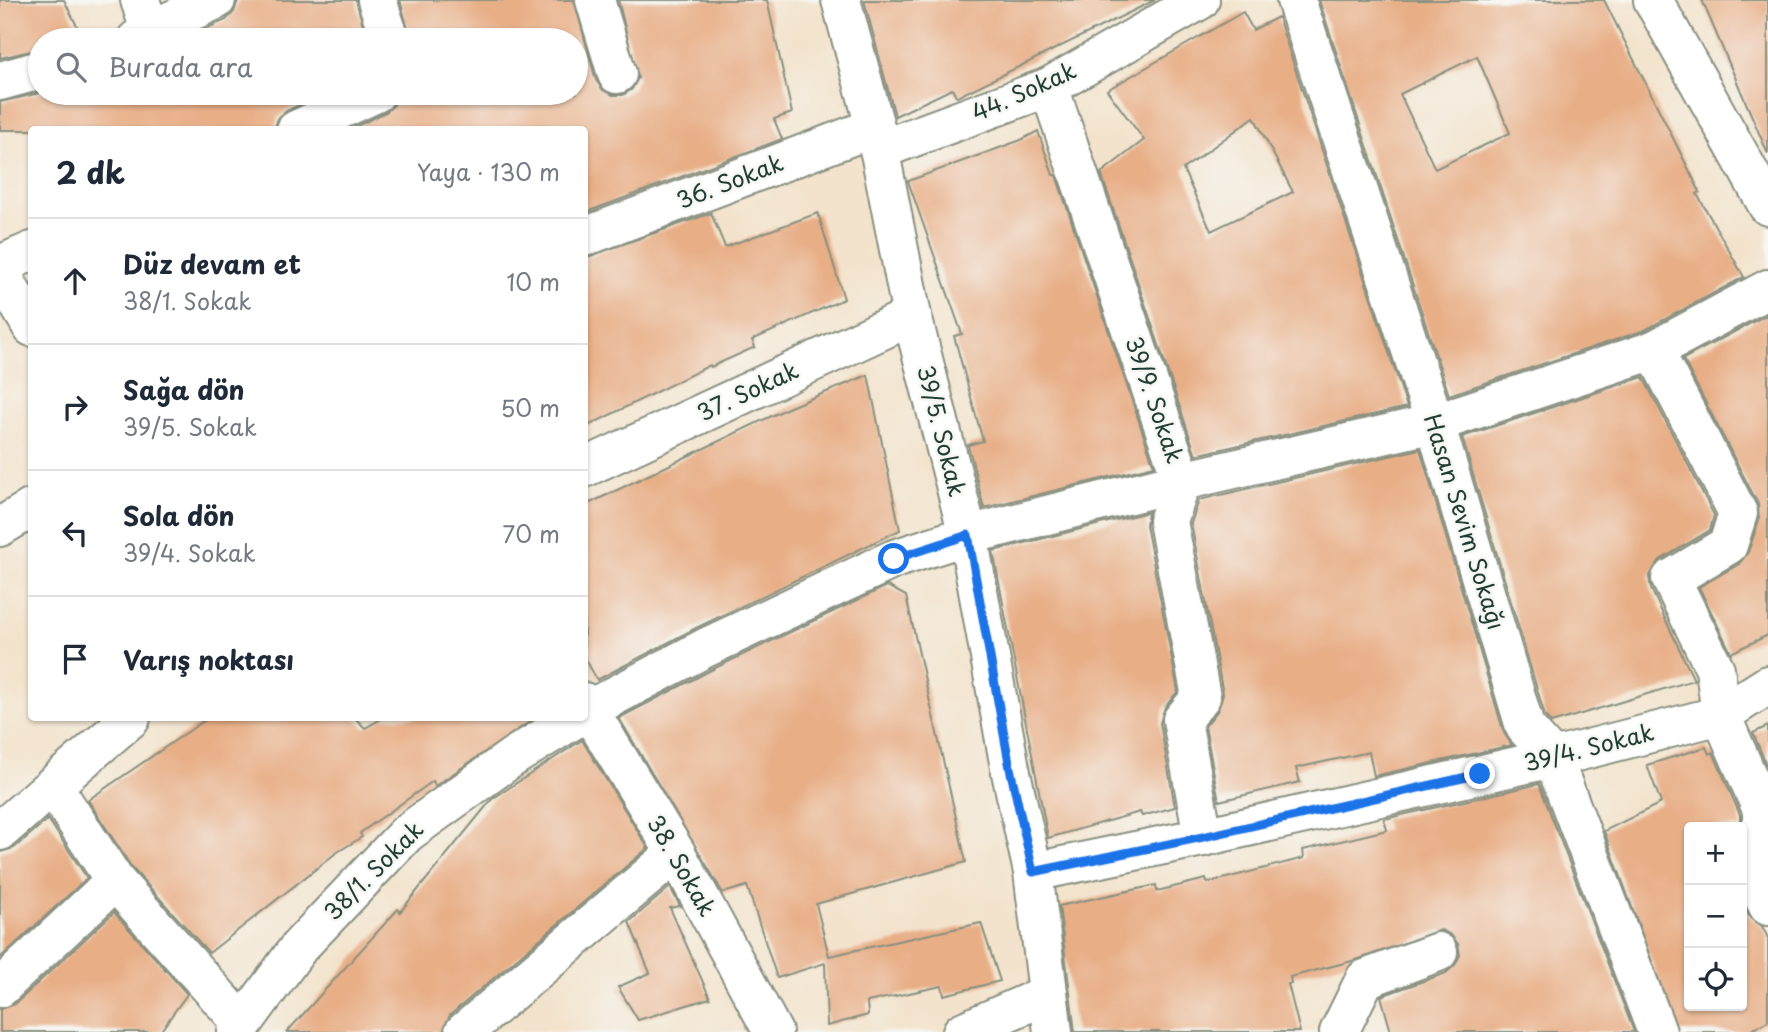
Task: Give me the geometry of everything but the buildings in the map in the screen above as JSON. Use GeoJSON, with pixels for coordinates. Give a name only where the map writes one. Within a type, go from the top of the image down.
{"type":"FeatureCollection","features":[{"type":"Feature","properties":{"kind":"street"},"geometry":{"type":"LineString","coordinates":[[142,23],[216,0]]}},
{"type":"Feature","properties":{"kind":"street"},"geometry":{"type":"LineString","coordinates":[[377,0],[386,28]]}},
{"type":"Feature","properties":{"kind":"street"},"geometry":{"type":"LineString","coordinates":[[595,0],[617,74]]}},
{"type":"Feature","properties":{"kind":"street","name":"39/5. Sokak"},"geometry":{"type":"LineString","coordinates":[[841,0],[877,139],[912,316],[968,535],[1010,768],[1033,872],[1053,1032]]}},
{"type":"Feature","properties":{"kind":"street","name":"44. Sokak"},"geometry":{"type":"LineString","coordinates":[[877,139],[1049,87],[1200,0]]}},
{"type":"Feature","properties":{"kind":"street","name":"Hasan Sevim Sokağı"},"geometry":{"type":"LineString","coordinates":[[1296,0],[1435,423],[1525,727],[1553,758],[1657,1032]]}},
{"type":"Feature","properties":{"kind":"street"},"geometry":{"type":"LineString","coordinates":[[1653,0],[1768,206]]}},
{"type":"Feature","properties":{"kind":"street"},"geometry":{"type":"LineString","coordinates":[[0,81],[28,73]]}},
{"type":"Feature","properties":{"kind":"street","name":"39/9. Sokak"},"geometry":{"type":"LineString","coordinates":[[1049,87],[1182,481],[1168,521],[1201,697],[1182,720],[1203,837]]}},
{"type":"Feature","properties":{"kind":"street"},"geometry":{"type":"LineString","coordinates":[[305,126],[350,105]]}},
{"type":"Feature","properties":{"kind":"street","name":"36. Sokak"},"geometry":{"type":"LineString","coordinates":[[588,236],[877,139]]}},
{"type":"Feature","properties":{"kind":"street"},"geometry":{"type":"LineString","coordinates":[[0,265],[28,253]]}},
{"type":"Feature","properties":{"kind":"street"},"geometry":{"type":"LineString","coordinates":[[0,272],[28,320]]}},
{"type":"Feature","properties":{"kind":"street","name":"38/1. Sokak"},"geometry":{"type":"LineString","coordinates":[[588,707],[705,648],[894,559],[968,535],[1182,481],[1435,423],[1654,350],[1768,289]]}},
{"type":"Feature","properties":{"kind":"street","name":"37. Sokak"},"geometry":{"type":"LineString","coordinates":[[588,466],[912,316]]}},
{"type":"Feature","properties":{"kind":"street"},"geometry":{"type":"LineString","coordinates":[[1654,350],[1738,513],[1728,545],[1671,579],[1715,669],[1721,715],[1762,810],[1762,894],[1768,906]]}},
{"type":"Feature","properties":{"kind":"street"},"geometry":{"type":"LineString","coordinates":[[0,527],[28,511]]}},
{"type":"Feature","properties":{"kind":"street","name":"39/4. Sokak"},"geometry":{"type":"LineString","coordinates":[[1033,872],[1203,837],[1553,758],[1721,715],[1768,685]]}},
{"type":"Feature","properties":{"kind":"street","name":"38. Sokak"},"geometry":{"type":"LineString","coordinates":[[588,718],[676,853],[773,1032]]}},
{"type":"Feature","properties":{"kind":"street"},"geometry":{"type":"LineString","coordinates":[[0,831],[128,721]]}},
{"type":"Feature","properties":{"kind":"street","name":"38/1. Sokak"},"geometry":{"type":"LineString","coordinates":[[240,1028],[299,947],[407,833],[567,721]]}},
{"type":"Feature","properties":{"kind":"street"},"geometry":{"type":"LineString","coordinates":[[52,786],[115,881],[240,1028]]}},
{"type":"Feature","properties":{"kind":"street"},"geometry":{"type":"LineString","coordinates":[[464,1032],[676,853]]}},
{"type":"Feature","properties":{"kind":"street"},"geometry":{"type":"LineString","coordinates":[[0,988],[115,881]]}},
{"type":"Feature","properties":{"kind":"street"},"geometry":{"type":"LineString","coordinates":[[1339,1032],[1365,979],[1438,952]]}},
{"type":"Feature","properties":{"kind":"street"},"geometry":{"type":"LineString","coordinates":[[962,1032],[1048,994]]}},
{"type":"Feature","properties":{"kind":"route"},"geometry":{"type":"LineString","coordinates":[[894,559],[968,535],[1010,768],[1033,872],[1203,837],[1480,774]]}}]}
